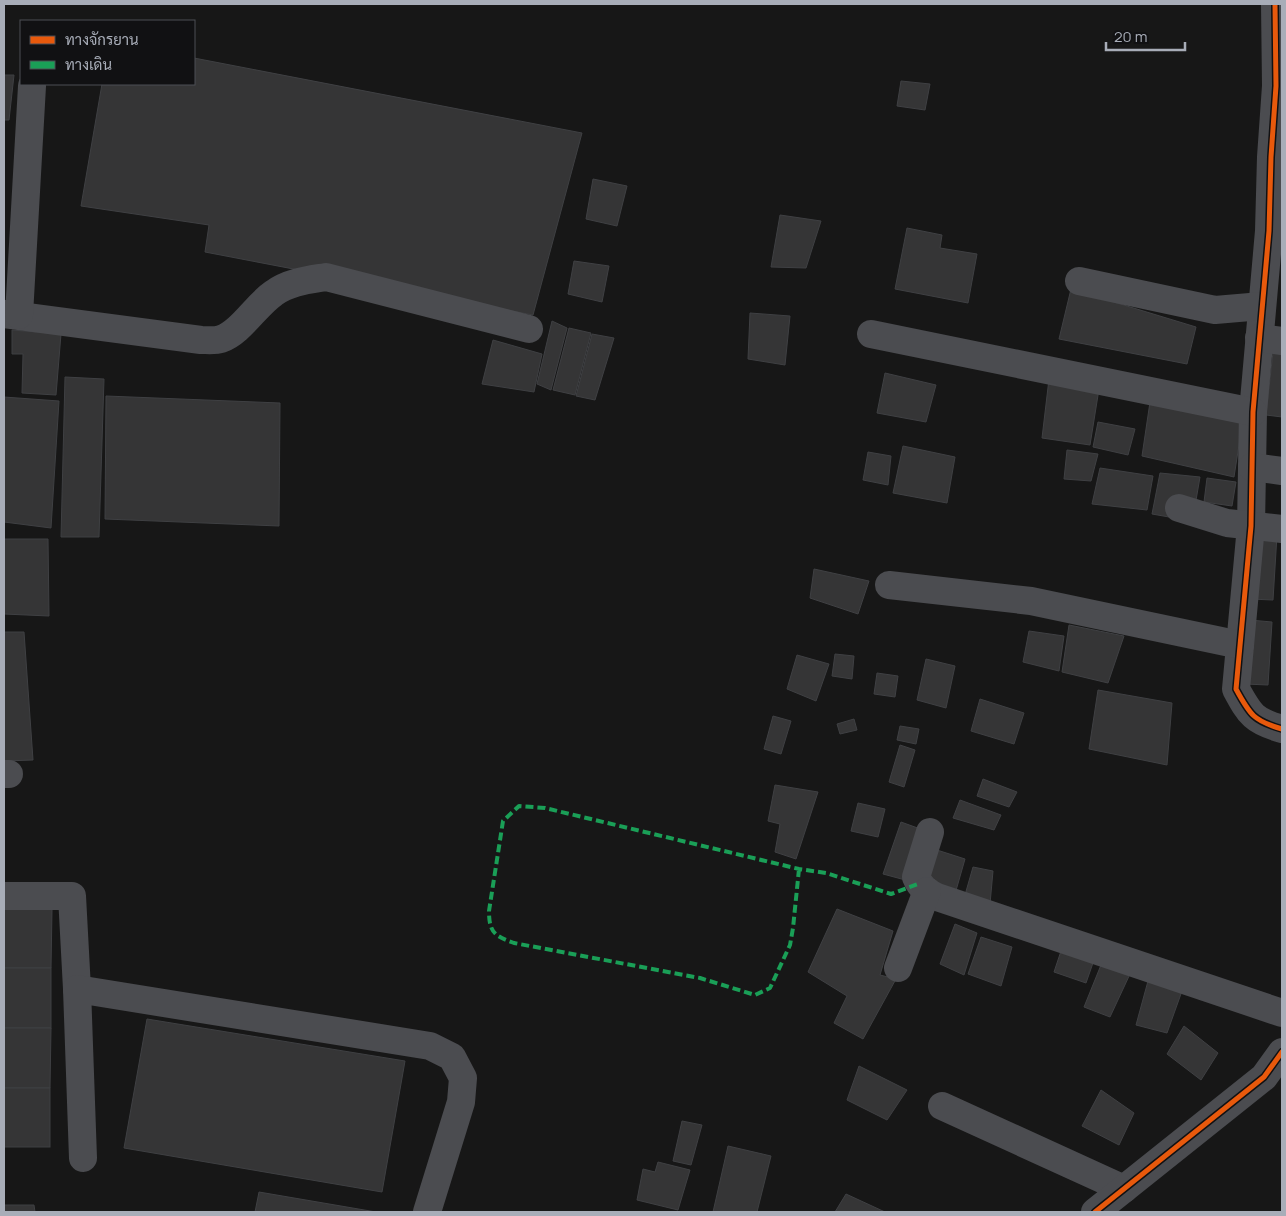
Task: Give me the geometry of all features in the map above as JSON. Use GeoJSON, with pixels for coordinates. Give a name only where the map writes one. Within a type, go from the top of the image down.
{"type":"FeatureCollection","features":[{"type":"Feature","properties":{"kind":"street"},"geometry":{"type":"LineString","coordinates":[[1275,4],[1279,86],[1271,157],[1269,231],[1262,306],[1271,340],[1253,412],[1251,526],[1236,690],[1247,710],[1263,724],[1282,729]]}},
{"type":"Feature","properties":{"kind":"street"},"geometry":{"type":"LineString","coordinates":[[32,86],[15,193],[11,315],[201,340],[220,339],[234,332],[254,310],[275,292],[302,280],[326,277],[530,329]]}},
{"type":"Feature","properties":{"kind":"street"},"geometry":{"type":"LineString","coordinates":[[1079,281],[1215,310],[1262,306]]}},
{"type":"Feature","properties":{"kind":"street"},"geometry":{"type":"LineString","coordinates":[[872,334],[1253,412]]}},
{"type":"Feature","properties":{"kind":"street"},"geometry":{"type":"LineString","coordinates":[[1252,467],[1282,471]]}},
{"type":"Feature","properties":{"kind":"street"},"geometry":{"type":"LineString","coordinates":[[1179,508],[1227,523],[1282,529]]}},
{"type":"Feature","properties":{"kind":"street"},"geometry":{"type":"LineString","coordinates":[[889,585],[1031,601],[1240,645]]}},
{"type":"Feature","properties":{"kind":"street"},"geometry":{"type":"LineString","coordinates":[[930,832],[916,877],[918,884],[927,892],[937,897],[1282,1013]]}},
{"type":"Feature","properties":{"kind":"street"},"geometry":{"type":"LineString","coordinates":[[898,968],[927,892]]}},
{"type":"Feature","properties":{"kind":"street"},"geometry":{"type":"LineString","coordinates":[[4,896],[72,896],[83,1158]]}},
{"type":"Feature","properties":{"kind":"street"},"geometry":{"type":"LineString","coordinates":[[76,989],[430,1046],[452,1057],[463,1078],[462,1102],[427,1212]]}},
{"type":"Feature","properties":{"kind":"street"},"geometry":{"type":"LineString","coordinates":[[1095,1212],[1264,1077],[1282,1052]]}},
{"type":"Feature","properties":{"kind":"street"},"geometry":{"type":"LineString","coordinates":[[942,1106],[1124,1189]]}},
{"type":"Feature","properties":{"kind":"building"},"geometry":{"type":"Polygon","coordinates":[[[195,58],[582,133],[533,315],[205,252],[209,225],[81,206],[102,85],[195,85],[195,58]]]}},
{"type":"Feature","properties":{"kind":"building"},"geometry":{"type":"Polygon","coordinates":[[[4,75],[14,75],[9,120],[4,120],[4,75]]]}},
{"type":"Feature","properties":{"kind":"building"},"geometry":{"type":"Polygon","coordinates":[[[901,81],[930,84],[925,110],[897,106],[901,81]]]}},
{"type":"Feature","properties":{"kind":"building"},"geometry":{"type":"Polygon","coordinates":[[[593,179],[627,186],[617,226],[586,219],[593,179]]]}},
{"type":"Feature","properties":{"kind":"building"},"geometry":{"type":"Polygon","coordinates":[[[780,215],[821,221],[806,268],[771,267],[780,215]]]}},
{"type":"Feature","properties":{"kind":"building"},"geometry":{"type":"Polygon","coordinates":[[[907,228],[942,235],[940,248],[977,254],[968,303],[895,289],[907,228]]]}},
{"type":"Feature","properties":{"kind":"building"},"geometry":{"type":"Polygon","coordinates":[[[574,261],[609,266],[602,302],[568,294],[574,261]]]}},
{"type":"Feature","properties":{"kind":"building"},"geometry":{"type":"Polygon","coordinates":[[[1071,289],[1196,327],[1187,364],[1059,339],[1071,289]]]}},
{"type":"Feature","properties":{"kind":"building"},"geometry":{"type":"Polygon","coordinates":[[[750,313],[790,316],[785,365],[748,359],[750,313]]]}},
{"type":"Feature","properties":{"kind":"building"},"geometry":{"type":"Polygon","coordinates":[[[552,321],[567,328],[551,390],[537,384],[552,321]]]}},
{"type":"Feature","properties":{"kind":"building"},"geometry":{"type":"Polygon","coordinates":[[[569,328],[591,333],[575,395],[553,390],[569,328]]]}},
{"type":"Feature","properties":{"kind":"building"},"geometry":{"type":"Polygon","coordinates":[[[12,330],[61,334],[56,395],[22,393],[23,354],[12,354],[12,330]]]}},
{"type":"Feature","properties":{"kind":"building"},"geometry":{"type":"Polygon","coordinates":[[[592,334],[614,338],[595,400],[576,396],[592,334]]]}},
{"type":"Feature","properties":{"kind":"building"},"geometry":{"type":"Polygon","coordinates":[[[493,340],[542,354],[534,392],[482,384],[493,340]]]}},
{"type":"Feature","properties":{"kind":"building"},"geometry":{"type":"Polygon","coordinates":[[[1274,343],[1282,344],[1282,417],[1266,415],[1274,343]]]}},
{"type":"Feature","properties":{"kind":"building"},"geometry":{"type":"Polygon","coordinates":[[[885,373],[936,385],[926,422],[877,413],[885,373]]]}},
{"type":"Feature","properties":{"kind":"building"},"geometry":{"type":"Polygon","coordinates":[[[65,377],[104,379],[99,537],[61,537],[65,377]]]}},
{"type":"Feature","properties":{"kind":"building"},"geometry":{"type":"Polygon","coordinates":[[[1049,379],[1099,389],[1090,445],[1042,438],[1049,379]]]}},
{"type":"Feature","properties":{"kind":"building"},"geometry":{"type":"Polygon","coordinates":[[[106,396],[280,403],[279,526],[105,519],[106,396]]]}},
{"type":"Feature","properties":{"kind":"building"},"geometry":{"type":"Polygon","coordinates":[[[4,397],[59,401],[51,528],[4,522],[4,397]]]}},
{"type":"Feature","properties":{"kind":"building"},"geometry":{"type":"Polygon","coordinates":[[[1150,402],[1243,419],[1234,477],[1142,456],[1150,402]]]}},
{"type":"Feature","properties":{"kind":"building"},"geometry":{"type":"Polygon","coordinates":[[[1098,422],[1135,429],[1128,455],[1093,447],[1098,422]]]}},
{"type":"Feature","properties":{"kind":"building"},"geometry":{"type":"Polygon","coordinates":[[[903,446],[955,457],[947,503],[893,493],[903,446]]]}},
{"type":"Feature","properties":{"kind":"building"},"geometry":{"type":"Polygon","coordinates":[[[1067,450],[1098,454],[1091,481],[1064,479],[1067,450]]]}},
{"type":"Feature","properties":{"kind":"building"},"geometry":{"type":"Polygon","coordinates":[[[868,452],[891,456],[888,485],[863,480],[868,452]]]}},
{"type":"Feature","properties":{"kind":"building"},"geometry":{"type":"Polygon","coordinates":[[[1100,468],[1153,476],[1147,510],[1092,504],[1100,468]]]}},
{"type":"Feature","properties":{"kind":"building"},"geometry":{"type":"Polygon","coordinates":[[[1160,473],[1200,477],[1195,506],[1169,517],[1152,514],[1160,473]]]}},
{"type":"Feature","properties":{"kind":"building"},"geometry":{"type":"Polygon","coordinates":[[[1207,478],[1236,482],[1232,506],[1204,502],[1207,478]]]}},
{"type":"Feature","properties":{"kind":"building"},"geometry":{"type":"Polygon","coordinates":[[[1253,534],[1277,535],[1273,600],[1250,599],[1253,534]]]}},
{"type":"Feature","properties":{"kind":"building"},"geometry":{"type":"Polygon","coordinates":[[[4,539],[48,539],[49,616],[4,614],[4,539]]]}},
{"type":"Feature","properties":{"kind":"building"},"geometry":{"type":"Polygon","coordinates":[[[814,569],[869,581],[858,614],[810,598],[814,569]]]}},
{"type":"Feature","properties":{"kind":"building"},"geometry":{"type":"Polygon","coordinates":[[[1250,620],[1272,622],[1268,685],[1245,684],[1250,620]]]}},
{"type":"Feature","properties":{"kind":"building"},"geometry":{"type":"Polygon","coordinates":[[[1069,625],[1124,636],[1108,683],[1062,672],[1069,625]]]}},
{"type":"Feature","properties":{"kind":"building"},"geometry":{"type":"Polygon","coordinates":[[[1029,631],[1064,636],[1059,671],[1023,662],[1029,631]]]}},
{"type":"Feature","properties":{"kind":"building"},"geometry":{"type":"Polygon","coordinates":[[[4,632],[24,632],[33,760],[4,761],[4,632]]]}},
{"type":"Feature","properties":{"kind":"building"},"geometry":{"type":"Polygon","coordinates":[[[835,654],[854,656],[852,679],[832,676],[835,654]]]}},
{"type":"Feature","properties":{"kind":"building"},"geometry":{"type":"Polygon","coordinates":[[[797,655],[829,664],[816,701],[787,689],[797,655]]]}},
{"type":"Feature","properties":{"kind":"building"},"geometry":{"type":"Polygon","coordinates":[[[926,659],[955,666],[946,708],[917,700],[926,659]]]}},
{"type":"Feature","properties":{"kind":"building"},"geometry":{"type":"Polygon","coordinates":[[[877,673],[898,676],[895,697],[874,694],[877,673]]]}},
{"type":"Feature","properties":{"kind":"building"},"geometry":{"type":"Polygon","coordinates":[[[1098,690],[1172,703],[1167,765],[1089,749],[1098,690]]]}},
{"type":"Feature","properties":{"kind":"building"},"geometry":{"type":"Polygon","coordinates":[[[980,699],[1024,713],[1014,744],[971,731],[980,699]]]}},
{"type":"Feature","properties":{"kind":"building"},"geometry":{"type":"Polygon","coordinates":[[[773,716],[791,721],[781,754],[764,749],[773,716]]]}},
{"type":"Feature","properties":{"kind":"building"},"geometry":{"type":"Polygon","coordinates":[[[854,719],[857,730],[840,734],[837,724],[854,719]]]}},
{"type":"Feature","properties":{"kind":"building"},"geometry":{"type":"Polygon","coordinates":[[[900,726],[919,729],[916,744],[897,740],[900,726]]]}},
{"type":"Feature","properties":{"kind":"building"},"geometry":{"type":"Polygon","coordinates":[[[900,745],[915,750],[904,787],[889,782],[900,745]]]}},
{"type":"Feature","properties":{"kind":"building"},"geometry":{"type":"Polygon","coordinates":[[[983,779],[1017,792],[1009,807],[977,796],[983,779]]]}},
{"type":"Feature","properties":{"kind":"building"},"geometry":{"type":"Polygon","coordinates":[[[775,785],[818,792],[796,859],[775,852],[780,824],[768,821],[775,785]]]}},
{"type":"Feature","properties":{"kind":"building"},"geometry":{"type":"Polygon","coordinates":[[[960,800],[1001,815],[994,830],[953,818],[960,800]]]}},
{"type":"Feature","properties":{"kind":"building"},"geometry":{"type":"Polygon","coordinates":[[[858,803],[885,809],[878,837],[851,831],[858,803]]]}},
{"type":"Feature","properties":{"kind":"building"},"geometry":{"type":"Polygon","coordinates":[[[901,822],[926,831],[909,881],[883,874],[901,822]]]}},
{"type":"Feature","properties":{"kind":"building"},"geometry":{"type":"Polygon","coordinates":[[[937,850],[965,859],[955,894],[925,884],[937,850]]]}},
{"type":"Feature","properties":{"kind":"building"},"geometry":{"type":"Polygon","coordinates":[[[973,867],[993,871],[990,904],[965,895],[973,867]]]}},
{"type":"Feature","properties":{"kind":"building"},"geometry":{"type":"Polygon","coordinates":[[[4,909],[52,909],[51,968],[4,968],[4,909]]]}},
{"type":"Feature","properties":{"kind":"building"},"geometry":{"type":"Polygon","coordinates":[[[837,909],[893,931],[880,975],[896,979],[863,1039],[834,1023],[847,996],[808,972],[837,909]]]}},
{"type":"Feature","properties":{"kind":"building"},"geometry":{"type":"Polygon","coordinates":[[[955,924],[977,933],[964,975],[940,964],[955,924]]]}},
{"type":"Feature","properties":{"kind":"building"},"geometry":{"type":"Polygon","coordinates":[[[981,937],[1012,947],[1001,986],[968,974],[981,937]]]}},
{"type":"Feature","properties":{"kind":"building"},"geometry":{"type":"Polygon","coordinates":[[[1062,948],[1094,960],[1086,983],[1054,972],[1062,948]]]}},
{"type":"Feature","properties":{"kind":"building"},"geometry":{"type":"Polygon","coordinates":[[[1101,965],[1130,974],[1110,1017],[1084,1007],[1101,965]]]}},
{"type":"Feature","properties":{"kind":"building"},"geometry":{"type":"Polygon","coordinates":[[[4,968],[51,968],[51,1028],[4,1028],[4,968]]]}},
{"type":"Feature","properties":{"kind":"building"},"geometry":{"type":"Polygon","coordinates":[[[1148,981],[1182,991],[1167,1033],[1136,1025],[1148,981]]]}},
{"type":"Feature","properties":{"kind":"building"},"geometry":{"type":"Polygon","coordinates":[[[147,1019],[405,1061],[382,1192],[124,1148],[147,1019]]]}},
{"type":"Feature","properties":{"kind":"building"},"geometry":{"type":"Polygon","coordinates":[[[1184,1026],[1218,1053],[1201,1080],[1167,1054],[1184,1026]]]}},
{"type":"Feature","properties":{"kind":"building"},"geometry":{"type":"Polygon","coordinates":[[[4,1028],[51,1028],[50,1088],[4,1088],[4,1028]]]}},
{"type":"Feature","properties":{"kind":"building"},"geometry":{"type":"Polygon","coordinates":[[[859,1066],[907,1090],[887,1120],[847,1100],[859,1066]]]}},
{"type":"Feature","properties":{"kind":"building"},"geometry":{"type":"Polygon","coordinates":[[[4,1088],[50,1088],[50,1147],[4,1147],[4,1088]]]}},
{"type":"Feature","properties":{"kind":"building"},"geometry":{"type":"Polygon","coordinates":[[[1101,1090],[1134,1113],[1119,1145],[1082,1126],[1101,1090]]]}},
{"type":"Feature","properties":{"kind":"building"},"geometry":{"type":"Polygon","coordinates":[[[682,1121],[702,1125],[691,1165],[673,1161],[682,1121]]]}},
{"type":"Feature","properties":{"kind":"building"},"geometry":{"type":"Polygon","coordinates":[[[728,1146],[771,1156],[757,1212],[713,1212],[728,1146]]]}},
{"type":"Feature","properties":{"kind":"building"},"geometry":{"type":"Polygon","coordinates":[[[658,1162],[690,1170],[678,1210],[637,1200],[643,1169],[655,1172],[658,1162]]]}},
{"type":"Feature","properties":{"kind":"building"},"geometry":{"type":"Polygon","coordinates":[[[259,1192],[376,1212],[255,1212],[259,1192]]]}},
{"type":"Feature","properties":{"kind":"building"},"geometry":{"type":"Polygon","coordinates":[[[846,1194],[885,1212],[835,1212],[846,1194]]]}},
{"type":"Feature","properties":{"kind":"building"},"geometry":{"type":"Polygon","coordinates":[[[4,1205],[34,1205],[35,1212],[4,1212],[4,1205]]]}},
{"type":"Feature","properties":{"kind":"marked path"},"geometry":{"type":"LineString","coordinates":[[799,869],[790,945],[770,988],[755,995],[700,978],[514,943],[494,933],[490,924],[489,911],[503,821],[519,806],[545,808],[799,869],[826,873],[891,894],[918,884]]}},
{"type":"Feature","properties":{"kind":"cycle path"},"geometry":{"type":"LineString","coordinates":[[1275,4],[1276,86],[1271,157],[1269,231],[1253,412],[1251,526],[1236,689],[1254,716],[1265,723],[1282,729]]}},
{"type":"Feature","properties":{"kind":"cycle path"},"geometry":{"type":"LineString","coordinates":[[1095,1212],[1264,1077],[1282,1052]]}}]}
